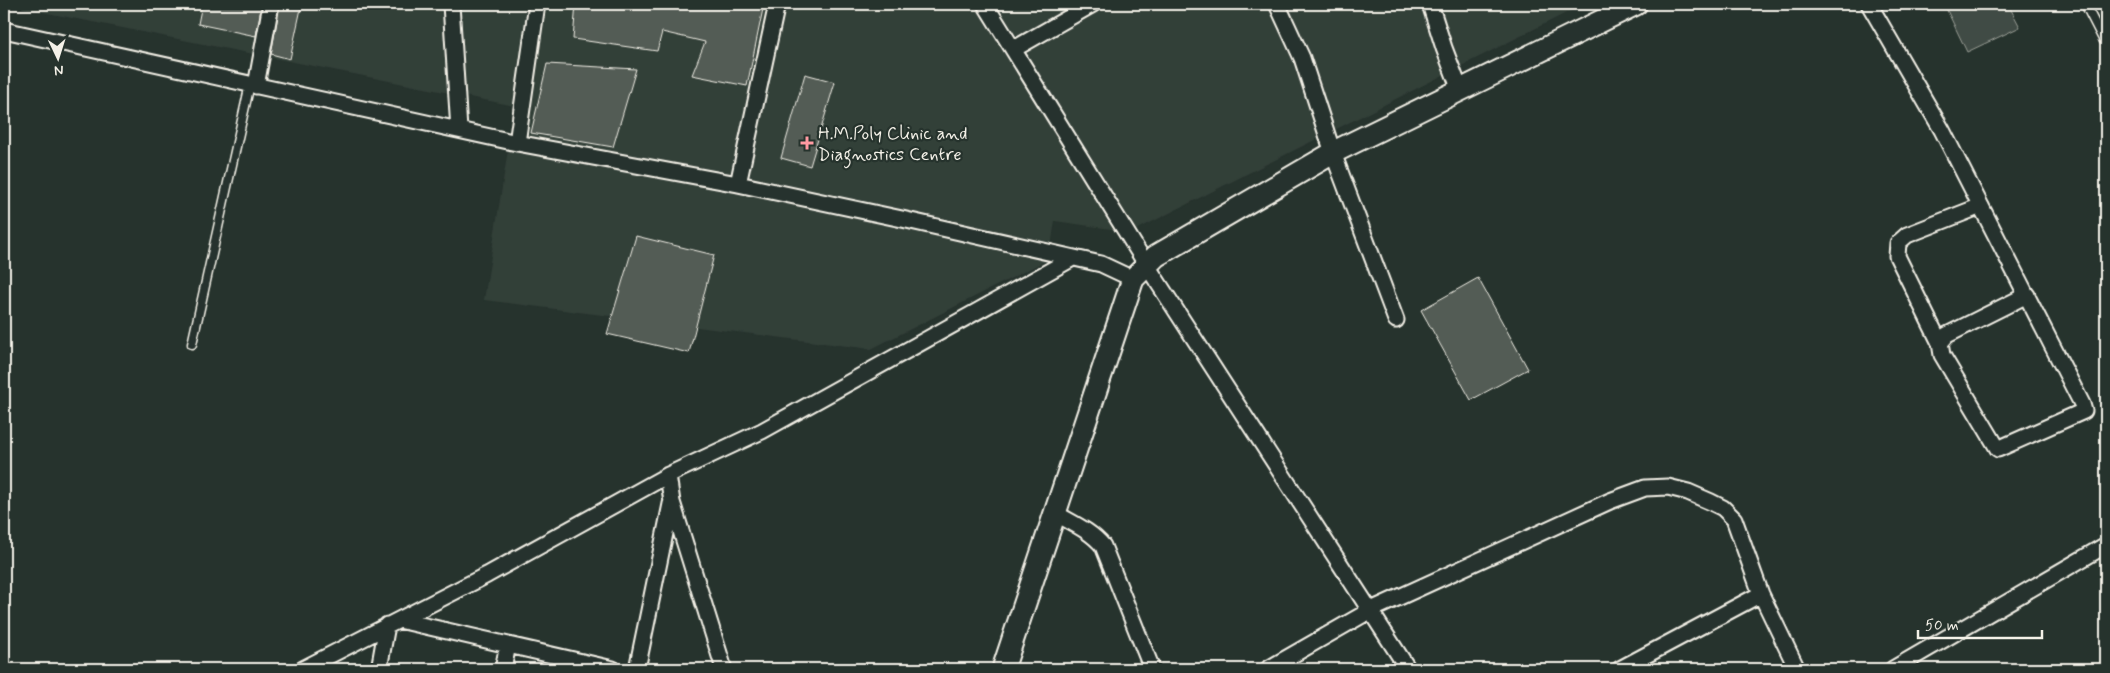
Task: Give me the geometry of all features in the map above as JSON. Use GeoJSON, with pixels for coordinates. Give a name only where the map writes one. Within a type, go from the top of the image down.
{"type":"FeatureCollection","features":[{"type":"Feature","properties":{"kind":"main road"},"geometry":{"type":"LineString","coordinates":[[1003,669],[1055,513],[1140,271],[1156,256],[1333,153],[1636,4]]}},
{"type":"Feature","properties":{"kind":"street"},"geometry":{"type":"LineString","coordinates":[[253,85],[271,4]]}},
{"type":"Feature","properties":{"kind":"street"},"geometry":{"type":"LineString","coordinates":[[451,4],[459,130]]}},
{"type":"Feature","properties":{"kind":"street"},"geometry":{"type":"LineString","coordinates":[[517,144],[536,4]]}},
{"type":"Feature","properties":{"kind":"street"},"geometry":{"type":"LineString","coordinates":[[738,184],[777,4]]}},
{"type":"Feature","properties":{"kind":"street"},"geometry":{"type":"LineString","coordinates":[[985,4],[1014,49],[1140,271],[1371,610],[1408,669]]}},
{"type":"Feature","properties":{"kind":"street"},"geometry":{"type":"LineString","coordinates":[[1014,49],[1093,4]]}},
{"type":"Feature","properties":{"kind":"street"},"geometry":{"type":"LineString","coordinates":[[1277,4],[1302,58],[1333,153],[1396,320]]}},
{"type":"Feature","properties":{"kind":"street"},"geometry":{"type":"LineString","coordinates":[[1430,4],[1460,90]]}},
{"type":"Feature","properties":{"kind":"street"},"geometry":{"type":"LineString","coordinates":[[1869,4],[1942,130],[2027,295],[2082,404],[2084,411],[1998,449],[1942,355],[1940,343],[1897,256],[1898,243],[1907,235],[1981,206]]}},
{"type":"Feature","properties":{"kind":"street"},"geometry":{"type":"LineString","coordinates":[[4,30],[517,144],[738,184],[1140,271]]}},
{"type":"Feature","properties":{"kind":"street"},"geometry":{"type":"LineString","coordinates":[[303,669],[487,575],[668,475],[762,431],[1073,258]]}},
{"type":"Feature","properties":{"kind":"street"},"geometry":{"type":"LineString","coordinates":[[1940,343],[1947,335],[2027,295]]}},
{"type":"Feature","properties":{"kind":"street"},"geometry":{"type":"LineString","coordinates":[[668,475],[672,502],[724,669]]}},
{"type":"Feature","properties":{"kind":"street"},"geometry":{"type":"LineString","coordinates":[[1268,669],[1371,610],[1610,500],[1654,486],[1688,492],[1717,505],[1734,518],[1761,594],[1797,669]]}},
{"type":"Feature","properties":{"kind":"street"},"geometry":{"type":"LineString","coordinates":[[637,669],[672,502]]}},
{"type":"Feature","properties":{"kind":"street"},"geometry":{"type":"LineString","coordinates":[[1055,513],[1086,530],[1103,546],[1152,669]]}},
{"type":"Feature","properties":{"kind":"street"},"geometry":{"type":"LineString","coordinates":[[1903,667],[2106,545]]}},
{"type":"Feature","properties":{"kind":"street"},"geometry":{"type":"LineString","coordinates":[[1620,669],[1761,594]]}},
{"type":"Feature","properties":{"kind":"street"},"geometry":{"type":"LineString","coordinates":[[393,623],[613,669]]}},
{"type":"Feature","properties":{"kind":"street"},"geometry":{"type":"LineString","coordinates":[[378,669],[393,623]]}},
{"type":"Feature","properties":{"kind":"street"},"geometry":{"type":"LineString","coordinates":[[503,669],[508,646]]}},
{"type":"Feature","properties":{"kind":"lane"},"geometry":{"type":"LineString","coordinates":[[2085,4],[2104,41]]}},
{"type":"Feature","properties":{"kind":"lane"},"geometry":{"type":"LineString","coordinates":[[192,344],[253,85]]}},
{"type":"Feature","properties":{"kind":"shaded area"},"geometry":{"type":"Polygon","coordinates":[[[23,4],[1584,4],[1132,232],[1055,221],[1049,259],[871,349],[484,300],[515,106],[22,8],[23,4]]]}},
{"type":"Feature","properties":{"kind":"shaded area"},"geometry":{"type":"Polygon","coordinates":[[[1944,4],[2008,4],[2020,27],[1967,52],[1944,4]]]}},
{"type":"Feature","properties":{"kind":"building"},"geometry":{"type":"Polygon","coordinates":[[[202,4],[262,4],[256,36],[198,24],[202,4]]]}},
{"type":"Feature","properties":{"kind":"building"},"geometry":{"type":"Polygon","coordinates":[[[280,4],[302,4],[290,59],[271,54],[280,4]]]}},
{"type":"Feature","properties":{"kind":"building"},"geometry":{"type":"Polygon","coordinates":[[[576,4],[705,4],[721,6],[722,4],[764,4],[747,86],[692,75],[705,42],[662,32],[657,51],[573,39],[576,4]]]}},
{"type":"Feature","properties":{"kind":"building"},"geometry":{"type":"Polygon","coordinates":[[[547,64],[636,69],[613,147],[531,133],[547,64]]]}},
{"type":"Feature","properties":{"kind":"building"},"geometry":{"type":"Polygon","coordinates":[[[805,74],[835,82],[810,166],[781,158],[805,74]]]}},
{"type":"Feature","properties":{"kind":"building"},"geometry":{"type":"Polygon","coordinates":[[[636,236],[714,255],[689,353],[607,334],[636,236]]]}},
{"type":"Feature","properties":{"kind":"building"},"geometry":{"type":"Polygon","coordinates":[[[1478,278],[1528,369],[1471,400],[1421,310],[1478,278]]]}},
{"type":"Feature","properties":{"kind":"place","name":"H.M.Poly Clinic and Diagnostics Centre"},"geometry":{"type":"Point","coordinates":[807,143]}}]}
